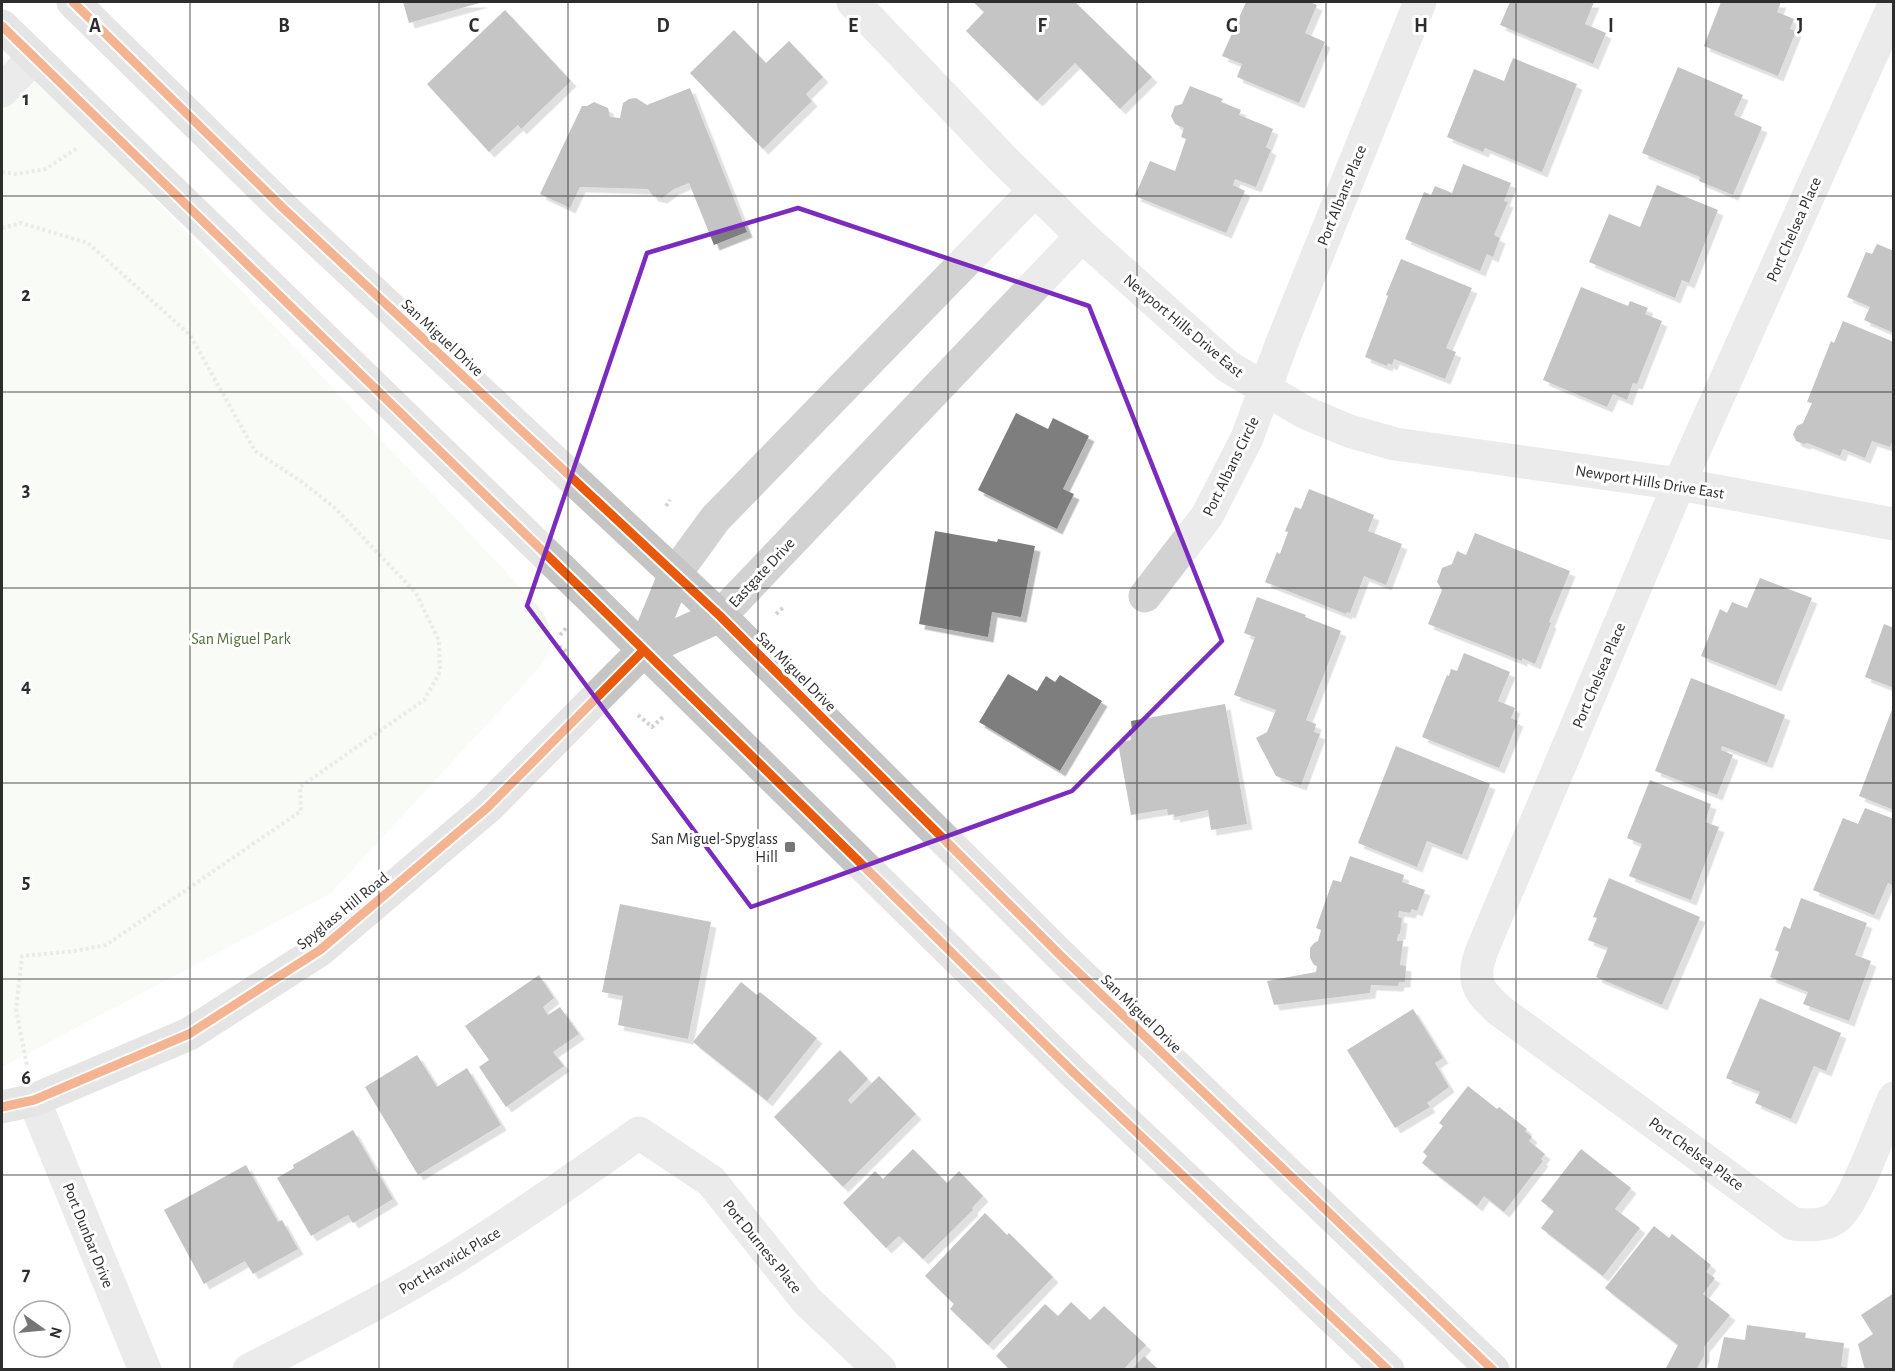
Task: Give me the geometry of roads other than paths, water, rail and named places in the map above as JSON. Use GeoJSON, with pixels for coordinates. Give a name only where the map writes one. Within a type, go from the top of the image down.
{"type":"FeatureCollection","features":[{"type":"Feature","properties":{"kind":"main road","name":"San Miguel Drive"},"geometry":{"type":"LineString","coordinates":[[72,2],[283,208],[720,616],[1060,955],[1493,1370]]}},
{"type":"Feature","properties":{"kind":"main road"},"geometry":{"type":"LineString","coordinates":[[2,26],[644,650],[1073,1072],[1388,1370]]}},
{"type":"Feature","properties":{"kind":"main road"},"geometry":{"type":"LineString","coordinates":[[644,650],[675,574]]}},
{"type":"Feature","properties":{"kind":"main road","name":"Eastgate Drive"},"geometry":{"type":"LineString","coordinates":[[644,650],[720,616]]}},
{"type":"Feature","properties":{"kind":"main road","name":"Spyglass Hill Road"},"geometry":{"type":"LineString","coordinates":[[2,1107],[34,1100],[189,1034],[320,950],[488,807],[644,650]]}},
{"type":"Feature","properties":{"kind":"street","name":"Newport Hills Drive East"},"geometry":{"type":"LineString","coordinates":[[853,2],[1082,236],[1227,366],[1304,412],[1349,431],[1395,444],[1679,484],[1893,524]]}},
{"type":"Feature","properties":{"kind":"street","name":"Port Albans Place"},"geometry":{"type":"LineString","coordinates":[[1265,390],[1282,340],[1420,2]]}},
{"type":"Feature","properties":{"kind":"street","name":"Port Chelsea Place"},"geometry":{"type":"LineString","coordinates":[[1893,5],[1679,484],[1495,920],[1479,959],[1476,975],[1481,991],[1498,1010],[1793,1224],[1817,1225],[1837,1216],[1851,1198],[1893,1098]]}},
{"type":"Feature","properties":{"kind":"street"},"geometry":{"type":"LineString","coordinates":[[2,91],[34,57]]}},
{"type":"Feature","properties":{"kind":"street"},"geometry":{"type":"LineString","coordinates":[[675,574],[715,519],[1035,190]]}},
{"type":"Feature","properties":{"kind":"street","name":"Eastgate Drive"},"geometry":{"type":"LineString","coordinates":[[720,616],[1082,236]]}},
{"type":"Feature","properties":{"kind":"street","name":"Port Albans Circle"},"geometry":{"type":"LineString","coordinates":[[1145,596],[1207,516],[1247,438],[1265,390]]}},
{"type":"Feature","properties":{"kind":"street","name":"Port Dunbar Drive"},"geometry":{"type":"LineString","coordinates":[[34,1100],[145,1370]]}},
{"type":"Feature","properties":{"kind":"street","name":"Port Harwick Place"},"geometry":{"type":"LineString","coordinates":[[249,1370],[332,1329],[437,1269],[539,1204],[639,1133]]}},
{"type":"Feature","properties":{"kind":"street","name":"Port Durness Place"},"geometry":{"type":"LineString","coordinates":[[639,1133],[711,1181],[807,1301],[880,1370]]}},
{"type":"Feature","properties":{"kind":"place","name":"San Miguel-Spyglass Hill"},"geometry":{"type":"Point","coordinates":[790,847]}},
{"type":"Feature","properties":{"kind":"park label","name":"San Miguel Park"},"geometry":{"type":"Point","coordinates":[241,638]}}]}
